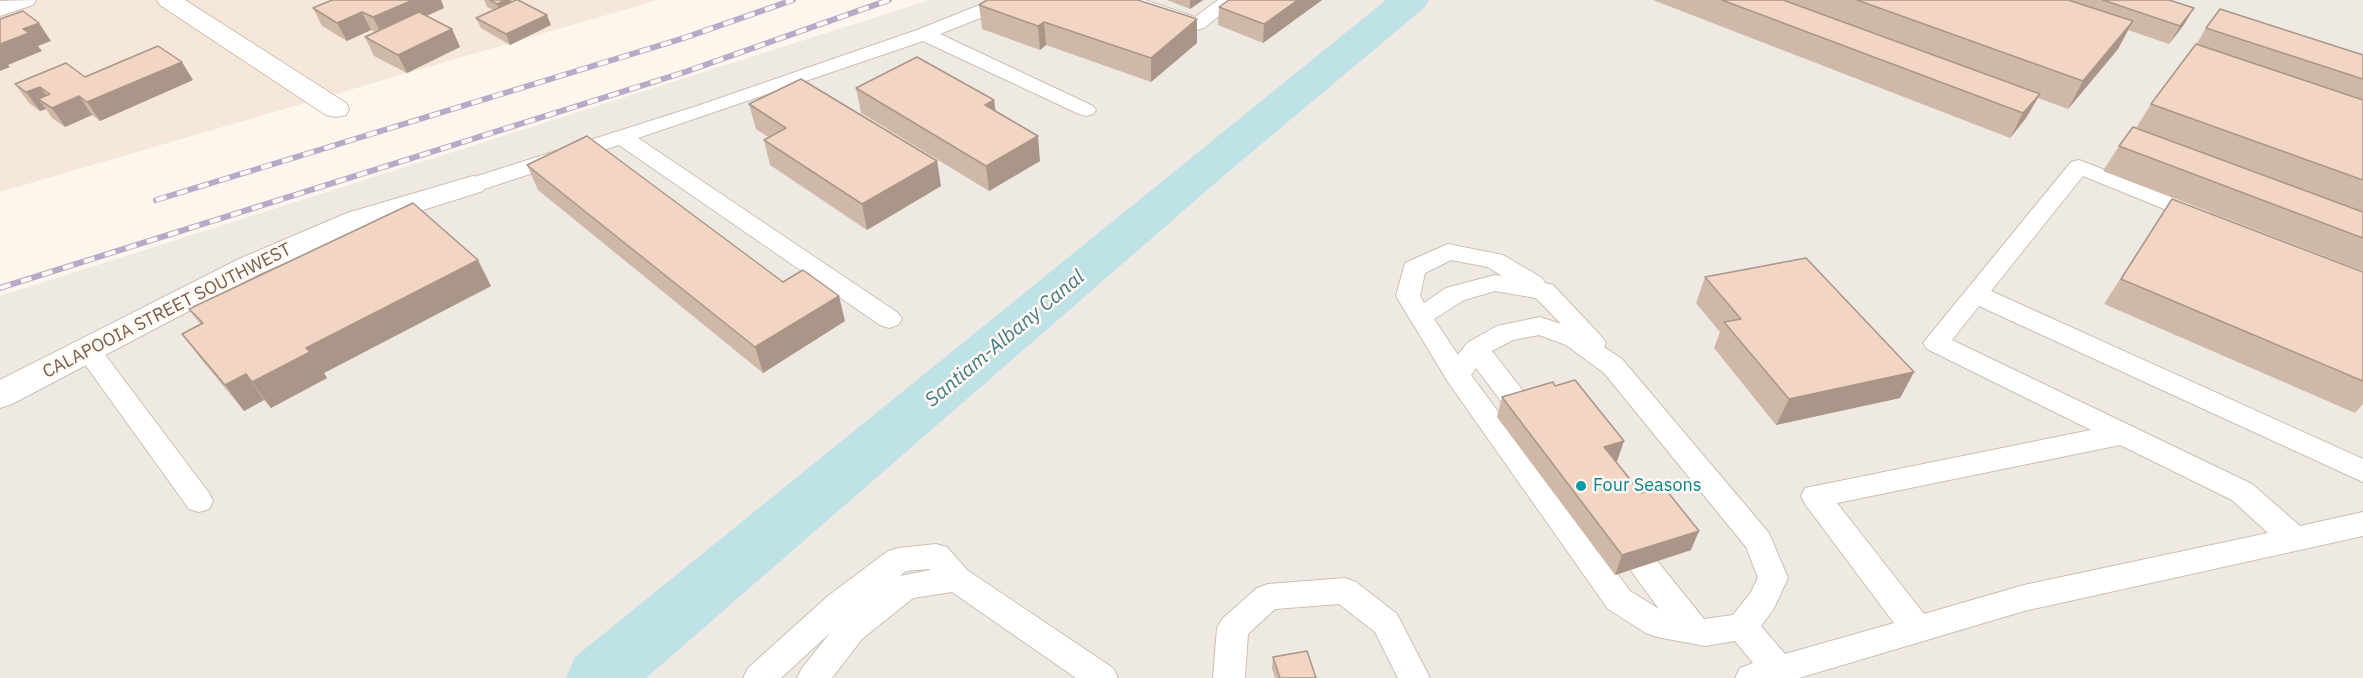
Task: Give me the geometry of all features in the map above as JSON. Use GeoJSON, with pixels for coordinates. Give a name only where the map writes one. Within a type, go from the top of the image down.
{"type":"FeatureCollection","features":[{"type":"Feature","properties":{"kind":"street"},"geometry":{"type":"LineString","coordinates":[[0,9],[24,0]]}},
{"type":"Feature","properties":{"kind":"street"},"geometry":{"type":"LineString","coordinates":[[169,0],[336,109]]}},
{"type":"Feature","properties":{"kind":"street","name":"CALAPOOIA STREET SOUTHWEST"},"geometry":{"type":"LineString","coordinates":[[0,395],[261,262],[358,220],[473,185]]}},
{"type":"Feature","properties":{"kind":"lane"},"geometry":{"type":"LineString","coordinates":[[473,185],[924,34],[1008,0]]}},
{"type":"Feature","properties":{"kind":"lane"},"geometry":{"type":"LineString","coordinates":[[1127,0],[1197,24],[1230,0]]}},
{"type":"Feature","properties":{"kind":"lane"},"geometry":{"type":"LineString","coordinates":[[924,34],[1086,110]]}},
{"type":"Feature","properties":{"kind":"lane"},"geometry":{"type":"LineString","coordinates":[[622,137],[889,319]]}},
{"type":"Feature","properties":{"kind":"lane"},"geometry":{"type":"LineString","coordinates":[[2221,223],[2079,167],[1936,343],[2242,492],[2295,539]]}},
{"type":"Feature","properties":{"kind":"lane"},"geometry":{"type":"LineString","coordinates":[[1448,252],[1495,261],[1544,291],[1613,366],[1759,541],[1773,578],[1762,601],[1742,627],[1705,633],[1658,624],[1619,600],[1457,375],[1408,296],[1414,269],[1448,252]]}},
{"type":"Feature","properties":{"kind":"lane"},"geometry":{"type":"LineString","coordinates":[[1420,317],[1455,294],[1495,283],[1544,291]]}},
{"type":"Feature","properties":{"kind":"lane"},"geometry":{"type":"LineString","coordinates":[[1975,294],[2363,471]]}},
{"type":"Feature","properties":{"kind":"lane"},"geometry":{"type":"LineString","coordinates":[[1457,375],[1476,349],[1506,332],[1540,326],[1575,339],[1613,366]]}},
{"type":"Feature","properties":{"kind":"lane"},"geometry":{"type":"LineString","coordinates":[[1476,349],[1549,443]]}},
{"type":"Feature","properties":{"kind":"lane"},"geometry":{"type":"LineString","coordinates":[[88,350],[199,501]]}},
{"type":"Feature","properties":{"kind":"lane"},"geometry":{"type":"LineString","coordinates":[[1917,629],[1815,496],[2123,434]]}},
{"type":"Feature","properties":{"kind":"lane"},"geometry":{"type":"LineString","coordinates":[[1607,519],[1695,632]]}},
{"type":"Feature","properties":{"kind":"lane"},"geometry":{"type":"LineString","coordinates":[[1742,627],[1765,674],[2024,598],[2363,524]]}},
{"type":"Feature","properties":{"kind":"lane"},"geometry":{"type":"LineString","coordinates":[[759,678],[839,605],[899,560],[936,556],[956,579],[1102,678]]}},
{"type":"Feature","properties":{"kind":"lane"},"geometry":{"type":"LineString","coordinates":[[813,678],[851,630],[905,587],[956,579]]}},
{"type":"Feature","properties":{"kind":"lane"},"geometry":{"type":"LineString","coordinates":[[1229,678],[1233,628],[1268,597],[1345,591],[1386,623],[1414,678]]}},
{"type":"Feature","properties":{"kind":"shaded area"},"geometry":{"type":"Polygon","coordinates":[[[0,0],[658,0],[0,192],[0,0]]]}},
{"type":"Feature","properties":{"kind":"shaded area"},"geometry":{"type":"Polygon","coordinates":[[[930,0],[2363,0],[2363,678],[0,678],[0,296],[930,0]]]}},
{"type":"Feature","properties":{"kind":"building"},"geometry":{"type":"Polygon","coordinates":[[[332,0],[413,0],[373,17],[362,12],[337,23],[313,8],[332,0]]]}},
{"type":"Feature","properties":{"kind":"building"},"geometry":{"type":"Polygon","coordinates":[[[490,0],[505,0],[497,4],[490,0]]]}},
{"type":"Feature","properties":{"kind":"building"},"geometry":{"type":"Polygon","coordinates":[[[516,0],[547,15],[506,34],[476,18],[516,0]]]}},
{"type":"Feature","properties":{"kind":"building"},"geometry":{"type":"Polygon","coordinates":[[[987,0],[1138,0],[1197,19],[1151,58],[1044,22],[1038,26],[979,5],[987,0]]]}},
{"type":"Feature","properties":{"kind":"building"},"geometry":{"type":"Polygon","coordinates":[[[1229,0],[1298,0],[1264,24],[1219,7],[1229,0]]]}},
{"type":"Feature","properties":{"kind":"building"},"geometry":{"type":"Polygon","coordinates":[[[1722,0],[1783,0],[2040,94],[2023,113],[1722,0]]]}},
{"type":"Feature","properties":{"kind":"building"},"geometry":{"type":"Polygon","coordinates":[[[1857,0],[2068,0],[2133,21],[2083,81],[1857,0]]]}},
{"type":"Feature","properties":{"kind":"building"},"geometry":{"type":"Polygon","coordinates":[[[2103,0],[2169,0],[2194,8],[2180,26],[2103,0]]]}},
{"type":"Feature","properties":{"kind":"building"},"geometry":{"type":"Polygon","coordinates":[[[2220,9],[2363,55],[2363,79],[2206,28],[2220,9]]]}},
{"type":"Feature","properties":{"kind":"building"},"geometry":{"type":"Polygon","coordinates":[[[23,11],[39,23],[23,29],[29,33],[0,44],[0,19],[23,11]]]}},
{"type":"Feature","properties":{"kind":"building"},"geometry":{"type":"Polygon","coordinates":[[[419,12],[452,29],[398,55],[365,37],[419,12]]]}},
{"type":"Feature","properties":{"kind":"building"},"geometry":{"type":"Polygon","coordinates":[[[2196,44],[2363,100],[2363,180],[2151,104],[2196,44]]]}},
{"type":"Feature","properties":{"kind":"building"},"geometry":{"type":"Polygon","coordinates":[[[158,46],[182,62],[87,102],[79,96],[52,108],[38,99],[50,94],[40,87],[26,92],[15,84],[66,63],[85,77],[158,46]]]}},
{"type":"Feature","properties":{"kind":"building"},"geometry":{"type":"Polygon","coordinates":[[[917,57],[994,100],[985,105],[1038,136],[986,166],[856,88],[917,57]]]}},
{"type":"Feature","properties":{"kind":"building"},"geometry":{"type":"Polygon","coordinates":[[[801,79],[937,161],[862,204],[764,140],[786,128],[749,104],[801,79]]]}},
{"type":"Feature","properties":{"kind":"building"},"geometry":{"type":"Polygon","coordinates":[[[2133,127],[2363,212],[2363,238],[2119,146],[2133,127]]]}},
{"type":"Feature","properties":{"kind":"building"},"geometry":{"type":"Polygon","coordinates":[[[587,136],[783,282],[803,270],[839,296],[755,347],[527,165],[587,136]]]}},
{"type":"Feature","properties":{"kind":"building"},"geometry":{"type":"Polygon","coordinates":[[[2172,199],[2363,272],[2363,381],[2121,279],[2172,199]]]}},
{"type":"Feature","properties":{"kind":"building"},"geometry":{"type":"Polygon","coordinates":[[[413,203],[478,260],[306,348],[310,352],[252,382],[246,374],[225,385],[182,334],[203,323],[189,309],[413,203]]]}},
{"type":"Feature","properties":{"kind":"building"},"geometry":{"type":"Polygon","coordinates":[[[1806,258],[1914,372],[1789,399],[1724,322],[1741,319],[1705,277],[1806,258]]]}},
{"type":"Feature","properties":{"kind":"building","name":"Four Seasons"},"geometry":{"type":"Polygon","coordinates":[[[1575,380],[1624,441],[1604,447],[1641,493],[1663,486],[1699,531],[1622,555],[1502,397],[1553,382],[1555,386],[1575,380]]]}},
{"type":"Feature","properties":{"kind":"building"},"geometry":{"type":"Polygon","coordinates":[[[1307,651],[1316,678],[1280,678],[1273,657],[1307,651]]]}},
{"type":"Feature","properties":{"kind":"waterway","name":"Santiam-Albany Canal"},"geometry":{"type":"LineString","coordinates":[[599,678],[1212,162],[1410,0]]}},
{"type":"Feature","properties":{"kind":"railway"},"geometry":{"type":"LineString","coordinates":[[156,200],[684,38],[793,0]]}},
{"type":"Feature","properties":{"kind":"railway"},"geometry":{"type":"LineString","coordinates":[[0,288],[685,72],[889,0]]}},
{"type":"Feature","properties":{"kind":"place","name":"Four Seasons"},"geometry":{"type":"Point","coordinates":[1581,486]}}]}
